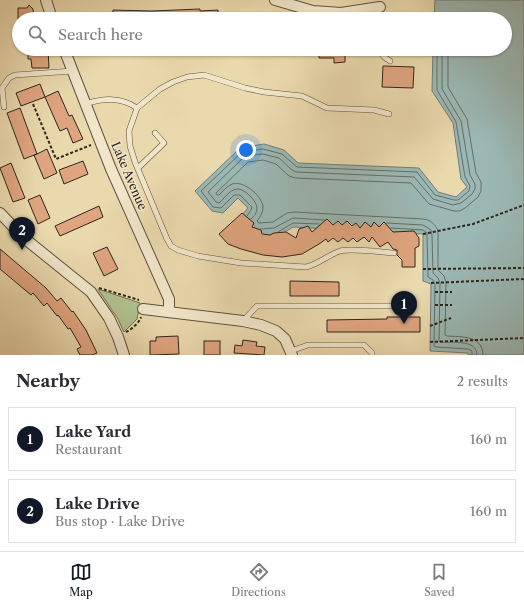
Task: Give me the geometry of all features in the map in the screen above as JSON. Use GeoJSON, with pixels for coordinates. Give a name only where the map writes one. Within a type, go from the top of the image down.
{"type":"FeatureCollection","features":[{"type":"Feature","properties":{"kind":"street"},"geometry":{"type":"LineString","coordinates":[[46,0],[50,12]]}},
{"type":"Feature","properties":{"kind":"street"},"geometry":{"type":"LineString","coordinates":[[275,0],[313,11],[327,12]]}},
{"type":"Feature","properties":{"kind":"street"},"geometry":{"type":"LineString","coordinates":[[371,12],[380,7]]}},
{"type":"Feature","properties":{"kind":"street","name":"Lake Avenue"},"geometry":{"type":"LineString","coordinates":[[67,56],[111,169],[169,298],[169,312]]}},
{"type":"Feature","properties":{"kind":"street"},"geometry":{"type":"LineString","coordinates":[[0,213],[24,238],[91,292],[108,318],[118,337],[124,355]]}},
{"type":"Feature","properties":{"kind":"street"},"geometry":{"type":"LineString","coordinates":[[143,309],[242,321],[261,325],[276,332],[285,339],[292,353]]}},
{"type":"Feature","properties":{"kind":"lane"},"geometry":{"type":"LineString","coordinates":[[383,56],[390,62]]}},
{"type":"Feature","properties":{"kind":"lane"},"geometry":{"type":"LineString","coordinates":[[4,107],[2,88],[9,78],[15,75],[73,71]]}},
{"type":"Feature","properties":{"kind":"lane"},"geometry":{"type":"LineString","coordinates":[[389,114],[374,110],[327,108],[302,96],[264,92],[245,88],[204,75],[187,77],[160,89],[137,108],[129,131],[130,146],[166,239],[171,246],[178,250],[198,256],[241,263],[306,266],[316,264],[341,251],[349,250],[394,253]]}},
{"type":"Feature","properties":{"kind":"lane"},"geometry":{"type":"LineString","coordinates":[[85,104],[94,101],[118,99],[137,108]]}},
{"type":"Feature","properties":{"kind":"lane"},"geometry":{"type":"LineString","coordinates":[[138,168],[164,143],[155,133]]}},
{"type":"Feature","properties":{"kind":"lane"},"geometry":{"type":"LineString","coordinates":[[242,321],[257,306],[397,306]]}},
{"type":"Feature","properties":{"kind":"lane"},"geometry":{"type":"LineString","coordinates":[[292,353],[308,345],[364,345],[372,352],[372,355]]}},
{"type":"Feature","properties":{"kind":"path"},"geometry":{"type":"LineString","coordinates":[[33,104],[56,159],[100,141]]}},
{"type":"Feature","properties":{"kind":"path"},"geometry":{"type":"LineString","coordinates":[[423,234],[473,224],[524,205]]}},
{"type":"Feature","properties":{"kind":"path"},"geometry":{"type":"LineString","coordinates":[[423,269],[524,268]]}},
{"type":"Feature","properties":{"kind":"path"},"geometry":{"type":"LineString","coordinates":[[431,283],[524,279]]}},
{"type":"Feature","properties":{"kind":"path"},"geometry":{"type":"LineString","coordinates":[[96,287],[144,302],[140,320],[130,330],[118,337]]}},
{"type":"Feature","properties":{"kind":"path"},"geometry":{"type":"LineString","coordinates":[[435,292],[452,292]]}},
{"type":"Feature","properties":{"kind":"path"},"geometry":{"type":"LineString","coordinates":[[435,305],[452,305]]}},
{"type":"Feature","properties":{"kind":"path"},"geometry":{"type":"LineString","coordinates":[[430,326],[451,318]]}},
{"type":"Feature","properties":{"kind":"path"},"geometry":{"type":"LineString","coordinates":[[430,342],[524,338]]}},
{"type":"Feature","properties":{"kind":"green space"},"geometry":{"type":"Polygon","coordinates":[[[98,289],[140,303],[137,319],[124,332],[118,319],[98,289]]]}},
{"type":"Feature","properties":{"kind":"water"},"geometry":{"type":"Polygon","coordinates":[[[435,0],[524,0],[524,355],[468,355],[468,353],[430,351],[431,284],[423,281],[423,234],[293,227],[277,237],[253,238],[234,224],[248,208],[238,198],[223,213],[212,211],[195,191],[240,148],[264,144],[284,150],[298,163],[419,168],[438,192],[456,197],[467,187],[461,179],[453,123],[432,91],[433,56],[512,56],[512,12],[434,12],[435,0]]]}},
{"type":"Feature","properties":{"kind":"building"},"geometry":{"type":"Polygon","coordinates":[[[29,5],[33,9],[33,12],[18,12],[18,8],[27,8],[29,5]]]}},
{"type":"Feature","properties":{"kind":"building"},"geometry":{"type":"Polygon","coordinates":[[[200,9],[200,11],[218,10],[218,12],[113,12],[113,10],[152,11],[200,9]]]}},
{"type":"Feature","properties":{"kind":"building"},"geometry":{"type":"Polygon","coordinates":[[[28,56],[48,56],[49,68],[32,68],[31,59],[28,59],[28,56]]]}},
{"type":"Feature","properties":{"kind":"building"},"geometry":{"type":"Polygon","coordinates":[[[319,56],[345,56],[345,62],[334,63],[334,58],[319,58],[319,56]]]}},
{"type":"Feature","properties":{"kind":"building"},"geometry":{"type":"Polygon","coordinates":[[[383,66],[414,67],[413,88],[382,87],[383,66]]]}},
{"type":"Feature","properties":{"kind":"building"},"geometry":{"type":"Polygon","coordinates":[[[40,84],[45,97],[21,106],[16,93],[40,84]]]}},
{"type":"Feature","properties":{"kind":"building"},"geometry":{"type":"Polygon","coordinates":[[[58,91],[69,116],[72,115],[83,139],[73,143],[67,128],[60,131],[45,97],[58,91]]]}},
{"type":"Feature","properties":{"kind":"building"},"geometry":{"type":"Polygon","coordinates":[[[20,108],[37,154],[47,149],[57,173],[44,179],[34,155],[24,159],[7,113],[20,108]]]}},
{"type":"Feature","properties":{"kind":"building"},"geometry":{"type":"Polygon","coordinates":[[[83,161],[88,174],[64,184],[59,170],[83,161]]]}},
{"type":"Feature","properties":{"kind":"building"},"geometry":{"type":"Polygon","coordinates":[[[11,163],[25,198],[13,202],[0,168],[11,163]]]}},
{"type":"Feature","properties":{"kind":"building"},"geometry":{"type":"Polygon","coordinates":[[[40,195],[50,218],[38,224],[28,200],[40,195]]]}},
{"type":"Feature","properties":{"kind":"building"},"geometry":{"type":"Polygon","coordinates":[[[99,206],[103,217],[60,236],[55,226],[99,206]]]}},
{"type":"Feature","properties":{"kind":"building"},"geometry":{"type":"Polygon","coordinates":[[[242,213],[254,223],[252,227],[261,230],[262,234],[270,235],[274,233],[286,232],[296,238],[299,229],[308,226],[312,232],[327,219],[333,225],[338,221],[342,225],[347,221],[352,226],[356,223],[360,228],[365,222],[371,227],[374,222],[379,227],[384,222],[393,232],[414,231],[419,238],[419,246],[415,248],[415,267],[402,267],[402,260],[397,255],[397,250],[393,249],[388,242],[380,247],[372,237],[369,242],[364,237],[357,242],[353,238],[348,242],[343,238],[338,242],[333,238],[328,242],[326,239],[302,254],[282,257],[263,255],[241,249],[228,244],[219,234],[242,213]]]}},
{"type":"Feature","properties":{"kind":"building"},"geometry":{"type":"Polygon","coordinates":[[[107,247],[118,269],[104,276],[93,253],[107,247]]]}},
{"type":"Feature","properties":{"kind":"building"},"geometry":{"type":"Polygon","coordinates":[[[0,249],[46,288],[57,301],[61,298],[72,312],[73,311],[86,330],[97,353],[92,355],[80,355],[77,349],[81,347],[70,328],[68,329],[47,303],[44,306],[33,293],[31,295],[0,269],[0,249]]]}},
{"type":"Feature","properties":{"kind":"building"},"geometry":{"type":"Polygon","coordinates":[[[290,281],[339,282],[339,296],[290,296],[290,281]]]}},
{"type":"Feature","properties":{"kind":"building"},"geometry":{"type":"Polygon","coordinates":[[[387,317],[420,317],[420,332],[327,332],[327,320],[387,319],[387,317]]]}},
{"type":"Feature","properties":{"kind":"building"},"geometry":{"type":"Polygon","coordinates":[[[178,336],[179,354],[150,355],[150,341],[156,341],[156,337],[178,336]]]}},
{"type":"Feature","properties":{"kind":"building"},"geometry":{"type":"Polygon","coordinates":[[[243,340],[257,342],[256,346],[265,347],[264,355],[234,353],[235,345],[242,346],[243,340]]]}},
{"type":"Feature","properties":{"kind":"building"},"geometry":{"type":"Polygon","coordinates":[[[204,341],[220,341],[220,355],[204,355],[204,341]]]}},
{"type":"Feature","properties":{"kind":"place","name":"Lake Drive"},"geometry":{"type":"Point","coordinates":[22,250]}},
{"type":"Feature","properties":{"kind":"place","name":"Lake Yard"},"geometry":{"type":"Point","coordinates":[404,324]}}]}
